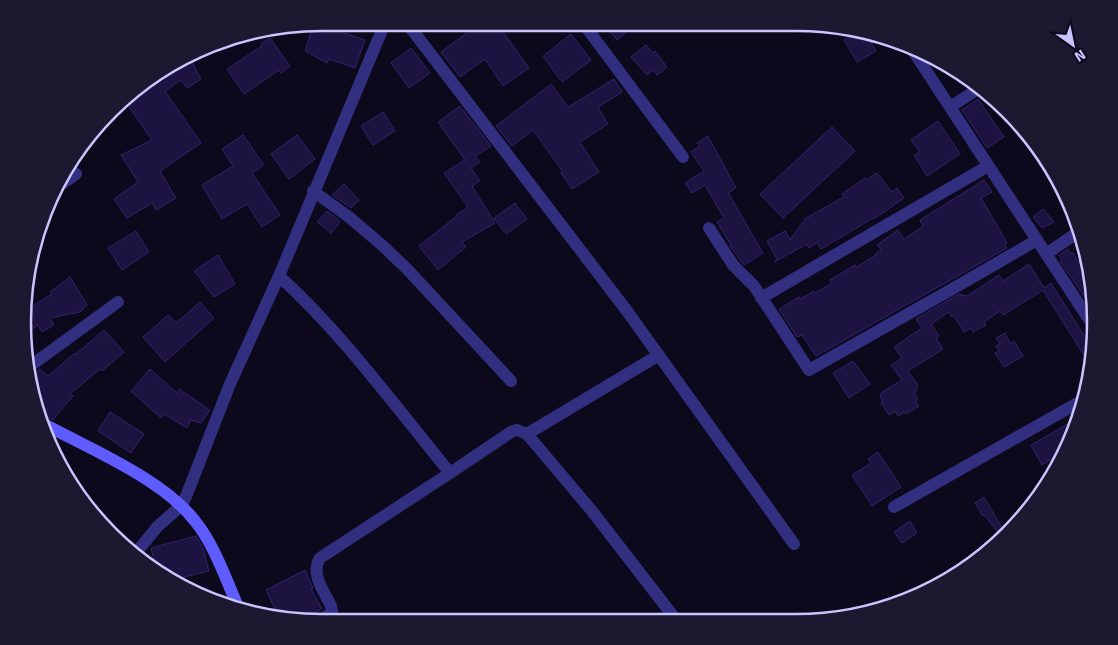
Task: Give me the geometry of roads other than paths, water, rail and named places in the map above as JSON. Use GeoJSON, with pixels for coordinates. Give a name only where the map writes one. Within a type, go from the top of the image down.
{"type":"FeatureCollection","features":[{"type":"Feature","properties":{"kind":"main road"},"geometry":{"type":"LineString","coordinates":[[51,428],[144,479],[166,492],[182,505],[204,534],[235,600]]}},
{"type":"Feature","properties":{"kind":"street"},"geometry":{"type":"LineString","coordinates":[[139,549],[158,526],[182,505],[246,347],[279,276],[382,31]]}},
{"type":"Feature","properties":{"kind":"street"},"geometry":{"type":"LineString","coordinates":[[413,31],[574,240],[794,544]]}},
{"type":"Feature","properties":{"kind":"street"},"geometry":{"type":"LineString","coordinates":[[589,31],[683,156]]}},
{"type":"Feature","properties":{"kind":"street"},"geometry":{"type":"LineString","coordinates":[[919,59],[1087,316]]}},
{"type":"Feature","properties":{"kind":"street"},"geometry":{"type":"LineString","coordinates":[[950,107],[974,92]]}},
{"type":"Feature","properties":{"kind":"street"},"geometry":{"type":"LineString","coordinates":[[761,298],[988,166]]}},
{"type":"Feature","properties":{"kind":"street"},"geometry":{"type":"LineString","coordinates":[[69,179],[76,174]]}},
{"type":"Feature","properties":{"kind":"street"},"geometry":{"type":"LineString","coordinates":[[313,192],[349,217],[383,246],[408,270],[511,381]]}},
{"type":"Feature","properties":{"kind":"street"},"geometry":{"type":"LineString","coordinates":[[710,228],[733,265],[754,286],[809,370],[1037,240]]}},
{"type":"Feature","properties":{"kind":"street"},"geometry":{"type":"LineString","coordinates":[[1046,254],[1073,236]]}},
{"type":"Feature","properties":{"kind":"street"},"geometry":{"type":"LineString","coordinates":[[279,276],[349,350],[450,473]]}},
{"type":"Feature","properties":{"kind":"street"},"geometry":{"type":"LineString","coordinates":[[34,363],[118,302]]}},
{"type":"Feature","properties":{"kind":"street"},"geometry":{"type":"LineString","coordinates":[[527,434],[659,355]]}},
{"type":"Feature","properties":{"kind":"street"},"geometry":{"type":"LineString","coordinates":[[894,507],[1075,405]]}},
{"type":"Feature","properties":{"kind":"street"},"geometry":{"type":"LineString","coordinates":[[330,614],[332,606],[315,573],[316,565],[320,558],[511,432],[517,430],[527,434],[592,511],[672,614]]}}]}
